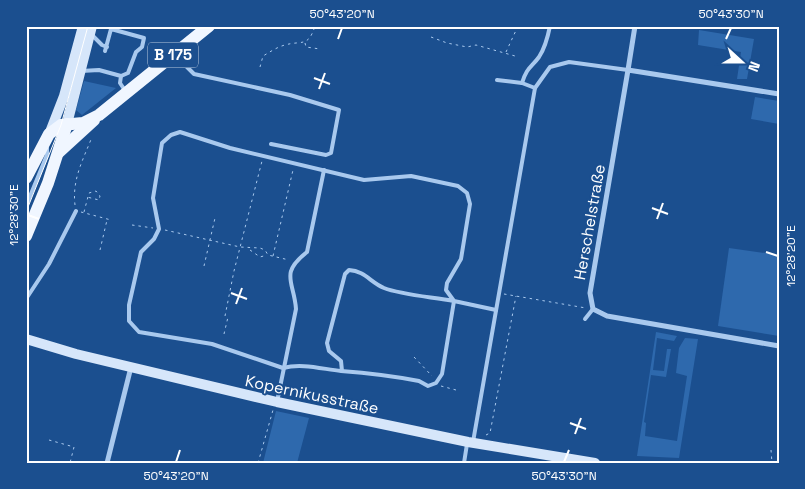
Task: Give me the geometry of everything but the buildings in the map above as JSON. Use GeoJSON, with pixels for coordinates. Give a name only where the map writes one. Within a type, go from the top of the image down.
{"type":"FeatureCollection","features":[{"type":"Feature","properties":{"kind":"main road","name":"B 175"},"geometry":{"type":"LineString","coordinates":[[52,159],[95,119],[209,26]]}},
{"type":"Feature","properties":{"kind":"main road","name":"B 175"},"geometry":{"type":"LineString","coordinates":[[48,136],[67,124],[83,123],[95,119]]}},
{"type":"Feature","properties":{"kind":"main road","name":"B 175"},"geometry":{"type":"LineString","coordinates":[[26,236],[52,159],[67,124]]}},
{"type":"Feature","properties":{"kind":"main road"},"geometry":{"type":"LineString","coordinates":[[26,178],[48,136]]}},
{"type":"Feature","properties":{"kind":"street","name":"Herschelstraße"},"geometry":{"type":"LineString","coordinates":[[593,309],[590,293],[635,26]]}},
{"type":"Feature","properties":{"kind":"street"},"geometry":{"type":"LineString","coordinates":[[67,124],[88,28]]}},
{"type":"Feature","properties":{"kind":"street"},"geometry":{"type":"LineString","coordinates":[[48,136],[88,28]]}},
{"type":"Feature","properties":{"kind":"street"},"geometry":{"type":"LineString","coordinates":[[628,70],[779,94]]}},
{"type":"Feature","properties":{"kind":"street"},"geometry":{"type":"LineString","coordinates":[[593,309],[607,316],[625,320],[779,346]]}},
{"type":"Feature","properties":{"kind":"street","name":"Kopernikusstraße"},"geometry":{"type":"LineString","coordinates":[[26,339],[276,402],[470,442],[554,458],[595,463]]}},
{"type":"Feature","properties":{"kind":"street"},"geometry":{"type":"LineString","coordinates":[[107,463],[131,367]]}},
{"type":"Feature","properties":{"kind":"lane"},"geometry":{"type":"LineString","coordinates":[[522,83],[527,68],[539,57],[550,26]]}},
{"type":"Feature","properties":{"kind":"lane"},"geometry":{"type":"LineString","coordinates":[[79,72],[99,70],[121,76],[128,73],[136,52],[142,47],[144,38],[112,29],[106,49],[88,28]]}},
{"type":"Feature","properties":{"kind":"lane"},"geometry":{"type":"LineString","coordinates":[[174,54],[194,74],[290,95],[339,110],[331,153],[326,155],[271,144]]}},
{"type":"Feature","properties":{"kind":"lane"},"geometry":{"type":"LineString","coordinates":[[464,463],[470,442],[496,310],[535,88],[550,67],[568,62],[628,70]]}},
{"type":"Feature","properties":{"kind":"lane"},"geometry":{"type":"LineString","coordinates":[[99,70],[101,64]]}},
{"type":"Feature","properties":{"kind":"lane"},"geometry":{"type":"LineString","coordinates":[[121,76],[120,83],[127,93]]}},
{"type":"Feature","properties":{"kind":"lane"},"geometry":{"type":"LineString","coordinates":[[497,80],[522,83],[535,88]]}},
{"type":"Feature","properties":{"kind":"lane"},"geometry":{"type":"LineString","coordinates":[[180,132],[294,162],[364,180],[411,176],[458,186],[467,193],[470,204],[461,259],[447,282],[446,290],[454,302],[442,374],[436,383],[428,386],[419,381],[394,376],[295,365],[283,368],[212,344],[139,332],[129,321],[129,305],[142,252],[154,240],[159,229],[153,198],[162,143],[171,135],[180,132]]}},
{"type":"Feature","properties":{"kind":"lane"},"geometry":{"type":"LineString","coordinates":[[26,206],[52,159],[47,155],[48,136]]}},
{"type":"Feature","properties":{"kind":"lane"},"geometry":{"type":"LineString","coordinates":[[276,402],[284,376],[283,368],[296,309],[295,294],[289,282],[289,273],[295,261],[307,252],[324,170]]}},
{"type":"Feature","properties":{"kind":"lane"},"geometry":{"type":"LineString","coordinates":[[26,299],[49,264],[76,211]]}},
{"type":"Feature","properties":{"kind":"lane"},"geometry":{"type":"LineString","coordinates":[[342,371],[341,361],[329,351],[327,343],[344,274],[350,270],[362,272],[370,281],[385,288],[496,310]]}},
{"type":"Feature","properties":{"kind":"lane"},"geometry":{"type":"LineString","coordinates":[[585,319],[593,309]]}},
{"type":"Feature","properties":{"kind":"path"},"geometry":{"type":"LineString","coordinates":[[260,67],[263,56],[284,45],[305,42],[312,37],[315,26]]}},
{"type":"Feature","properties":{"kind":"path"},"geometry":{"type":"LineString","coordinates":[[505,53],[518,26]]}},
{"type":"Feature","properties":{"kind":"path"},"geometry":{"type":"LineString","coordinates":[[431,37],[447,43],[467,47],[476,45],[515,56]]}},
{"type":"Feature","properties":{"kind":"path"},"geometry":{"type":"LineString","coordinates":[[305,42],[306,46],[320,49]]}},
{"type":"Feature","properties":{"kind":"path"},"geometry":{"type":"LineString","coordinates":[[95,119],[94,130],[76,176],[74,191],[76,211],[111,220]]}},
{"type":"Feature","properties":{"kind":"path"},"geometry":{"type":"LineString","coordinates":[[224,334],[240,247],[253,202],[263,155]]}},
{"type":"Feature","properties":{"kind":"path"},"geometry":{"type":"LineString","coordinates":[[274,256],[294,162]]}},
{"type":"Feature","properties":{"kind":"path"},"geometry":{"type":"LineString","coordinates":[[83,213],[88,197],[92,190],[96,191],[100,196],[99,200],[88,197]]}},
{"type":"Feature","properties":{"kind":"path"},"geometry":{"type":"LineString","coordinates":[[204,266],[215,218]]}},
{"type":"Feature","properties":{"kind":"path"},"geometry":{"type":"LineString","coordinates":[[100,250],[108,219]]}},
{"type":"Feature","properties":{"kind":"path"},"geometry":{"type":"LineString","coordinates":[[132,225],[159,229],[249,249],[260,248],[268,254],[295,261]]}},
{"type":"Feature","properties":{"kind":"path"},"geometry":{"type":"LineString","coordinates":[[249,249],[260,257],[265,257],[268,254]]}},
{"type":"Feature","properties":{"kind":"path"},"geometry":{"type":"LineString","coordinates":[[498,293],[593,309]]}},
{"type":"Feature","properties":{"kind":"path"},"geometry":{"type":"LineString","coordinates":[[470,442],[490,433],[516,296]]}},
{"type":"Feature","properties":{"kind":"path"},"geometry":{"type":"LineString","coordinates":[[258,463],[276,402]]}},
{"type":"Feature","properties":{"kind":"path"},"geometry":{"type":"LineString","coordinates":[[49,440],[74,447],[70,463]]}},
{"type":"Feature","properties":{"kind":"path"},"geometry":{"type":"LineString","coordinates":[[771,450],[770,458],[772,463]]}},
{"type":"Feature","properties":{"kind":"path"},"geometry":{"type":"LineString","coordinates":[[765,463],[770,458]]}},
{"type":"Feature","properties":{"kind":"shaded area"},"geometry":{"type":"Polygon","coordinates":[[[699,30],[754,39],[747,79],[737,79],[741,52],[698,45],[699,30]]]}},
{"type":"Feature","properties":{"kind":"shaded area"},"geometry":{"type":"Polygon","coordinates":[[[84,81],[116,88],[82,115],[76,110],[84,81]]]}},
{"type":"Feature","properties":{"kind":"shaded area"},"geometry":{"type":"Polygon","coordinates":[[[755,97],[779,101],[779,124],[751,119],[755,97]]]}},
{"type":"Feature","properties":{"kind":"shaded area"},"geometry":{"type":"Polygon","coordinates":[[[729,248],[779,255],[779,336],[718,326],[729,248]]]}},
{"type":"Feature","properties":{"kind":"shaded area"},"geometry":{"type":"Polygon","coordinates":[[[656,332],[677,336],[674,341],[657,338],[653,370],[664,371],[667,349],[671,349],[666,377],[651,375],[644,422],[646,423],[645,436],[677,441],[687,376],[676,373],[679,348],[685,338],[698,339],[679,458],[637,456],[656,332]]]}},
{"type":"Feature","properties":{"kind":"shaded area"},"geometry":{"type":"Polygon","coordinates":[[[276,411],[309,418],[297,463],[263,463],[276,411]]]}},
{"type":"Feature","properties":{"kind":"tram line"},"geometry":{"type":"LineString","coordinates":[[26,212],[61,125],[88,26]]}}]}
